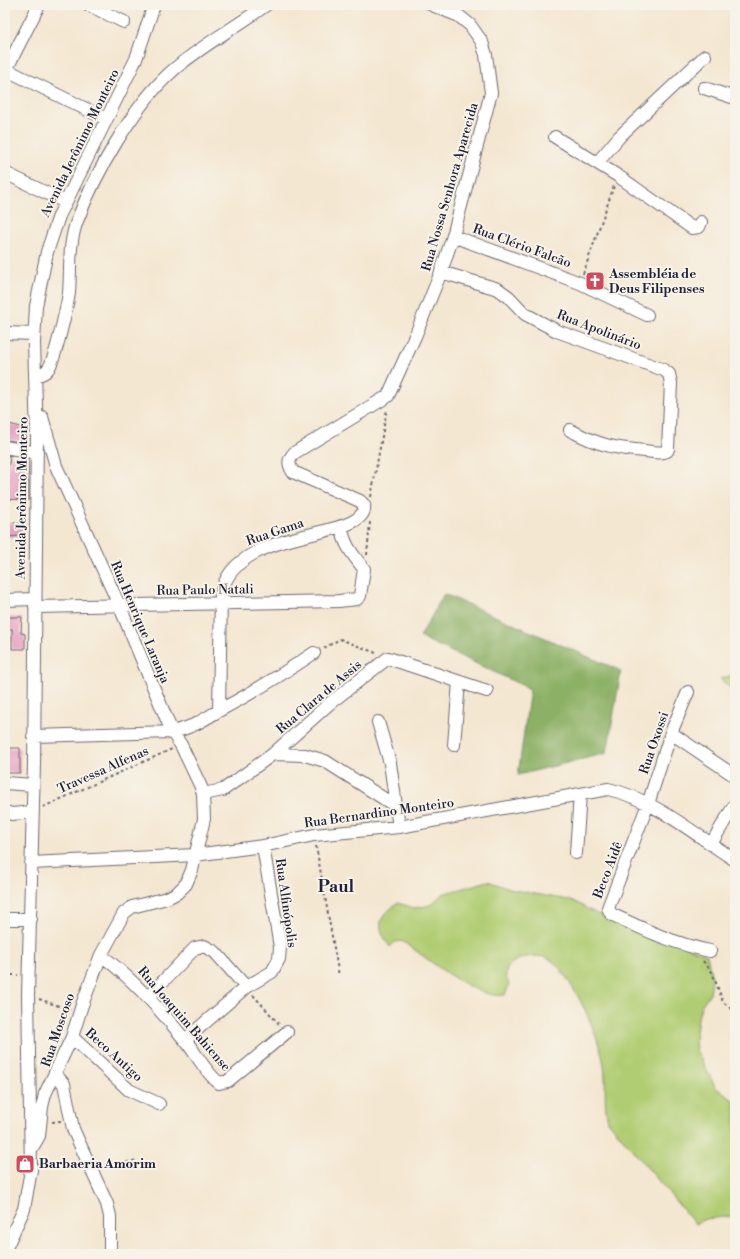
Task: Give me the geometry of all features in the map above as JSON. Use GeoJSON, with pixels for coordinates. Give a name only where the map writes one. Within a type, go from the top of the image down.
{"type":"FeatureCollection","features":[{"type":"Feature","properties":{"kind":"street"},"geometry":{"type":"LineString","coordinates":[[39,5],[6,69],[106,119]]}},
{"type":"Feature","properties":{"kind":"street"},"geometry":{"type":"LineString","coordinates":[[89,5],[124,22]]}},
{"type":"Feature","properties":{"kind":"street","name":"Avenida Jerônimo Monteiro"},"geometry":{"type":"LineString","coordinates":[[5,1250],[21,1218],[27,1199],[31,1170],[28,995],[33,812],[37,453],[37,399],[34,334],[36,306],[47,252],[65,202],[136,59],[149,24],[154,5]]}},
{"type":"Feature","properties":{"kind":"street"},"geometry":{"type":"LineString","coordinates":[[35,376],[45,372],[51,365],[69,293],[71,242],[77,221],[103,166],[125,129],[141,106],[170,73],[266,5]]}},
{"type":"Feature","properties":{"kind":"street","name":"Rua Nossa Senhora Aparecida"},"geometry":{"type":"LineString","coordinates":[[388,396],[441,272],[453,236],[491,94],[486,55],[482,42],[474,31],[459,16],[432,5]]}},
{"type":"Feature","properties":{"kind":"street"},"geometry":{"type":"LineString","coordinates":[[597,163],[620,136],[705,56]]}},
{"type":"Feature","properties":{"kind":"street"},"geometry":{"type":"LineString","coordinates":[[704,88],[735,98]]}},
{"type":"Feature","properties":{"kind":"street"},"geometry":{"type":"LineString","coordinates":[[555,137],[618,176],[692,228],[699,227],[701,222]]}},
{"type":"Feature","properties":{"kind":"street"},"geometry":{"type":"LineString","coordinates":[[5,173],[65,202]]}},
{"type":"Feature","properties":{"kind":"street","name":"Rua Clério Falcão"},"geometry":{"type":"LineString","coordinates":[[453,236],[580,283],[647,315]]}},
{"type":"Feature","properties":{"kind":"street","name":"Rua Apolinário"},"geometry":{"type":"LineString","coordinates":[[441,272],[498,289],[509,297],[525,314],[557,331],[664,370],[669,374],[671,383],[667,451],[655,452],[615,448],[591,441],[570,430]]}},
{"type":"Feature","properties":{"kind":"street"},"geometry":{"type":"LineString","coordinates":[[5,333],[34,334]]}},
{"type":"Feature","properties":{"kind":"street"},"geometry":{"type":"LineString","coordinates":[[364,569],[348,549],[342,535],[342,527],[364,512],[364,505],[360,501],[293,472],[289,466],[289,459],[294,453],[388,396]]}},
{"type":"Feature","properties":{"kind":"street","name":"Rua Henrique Laranja"},"geometry":{"type":"LineString","coordinates":[[37,399],[56,466],[120,607],[172,732],[181,745],[203,794],[204,820],[195,855]]}},
{"type":"Feature","properties":{"kind":"street"},"geometry":{"type":"LineString","coordinates":[[5,447],[37,453]]}},
{"type":"Feature","properties":{"kind":"street","name":"Rua Gama"},"geometry":{"type":"LineString","coordinates":[[219,711],[222,588],[228,574],[241,560],[255,551],[298,537],[342,527]]}},
{"type":"Feature","properties":{"kind":"street","name":"Rua Paulo Natali"},"geometry":{"type":"LineString","coordinates":[[5,600],[120,607],[339,602],[357,599],[360,596],[364,569]]}},
{"type":"Feature","properties":{"kind":"street"},"geometry":{"type":"LineString","coordinates":[[33,736],[172,732],[201,723],[219,711],[268,684],[314,653]]}},
{"type":"Feature","properties":{"kind":"street"},"geometry":{"type":"LineString","coordinates":[[388,658],[487,691]]}},
{"type":"Feature","properties":{"kind":"street","name":"Rua Clara de Assis"},"geometry":{"type":"LineString","coordinates":[[203,794],[223,790],[273,754],[330,703],[388,658]]}},
{"type":"Feature","properties":{"kind":"street"},"geometry":{"type":"LineString","coordinates":[[454,745],[459,682]]}},
{"type":"Feature","properties":{"kind":"street","name":"Rua Oxossi"},"geometry":{"type":"LineString","coordinates":[[648,804],[671,733],[688,692]]}},
{"type":"Feature","properties":{"kind":"street"},"geometry":{"type":"LineString","coordinates":[[378,722],[390,763],[399,827]]}},
{"type":"Feature","properties":{"kind":"street"},"geometry":{"type":"LineString","coordinates":[[671,733],[735,776]]}},
{"type":"Feature","properties":{"kind":"street"},"geometry":{"type":"LineString","coordinates":[[273,754],[305,755],[325,761],[397,807]]}},
{"type":"Feature","properties":{"kind":"street"},"geometry":{"type":"LineString","coordinates":[[5,783],[33,785]]}},
{"type":"Feature","properties":{"kind":"street","name":"Rua Bernardino Monteiro"},"geometry":{"type":"LineString","coordinates":[[31,863],[195,855],[260,846],[314,835],[399,827],[608,789],[624,792],[648,804],[735,860]]}},
{"type":"Feature","properties":{"kind":"street"},"geometry":{"type":"LineString","coordinates":[[576,853],[580,794]]}},
{"type":"Feature","properties":{"kind":"street","name":"Beco Aidê"},"geometry":{"type":"LineString","coordinates":[[648,804],[608,911],[654,934],[693,948],[710,951]]}},
{"type":"Feature","properties":{"kind":"street"},"geometry":{"type":"LineString","coordinates":[[710,844],[735,804]]}},
{"type":"Feature","properties":{"kind":"street"},"geometry":{"type":"LineString","coordinates":[[5,812],[12,814],[33,812]]}},
{"type":"Feature","properties":{"kind":"street","name":"Rua Alfinópolis"},"geometry":{"type":"LineString","coordinates":[[260,846],[267,900]]}},
{"type":"Feature","properties":{"kind":"street","name":"Rua Alfinópolis"},"geometry":{"type":"LineString","coordinates":[[185,1040],[246,987],[272,972],[276,967],[280,947],[260,846]]}},
{"type":"Feature","properties":{"kind":"street","name":"Rua Moscoso"},"geometry":{"type":"LineString","coordinates":[[110,1254],[111,1240],[109,1209],[71,1120],[66,1092],[62,1082],[55,1074],[72,1037],[79,1013],[101,955],[124,913],[132,907],[167,898],[177,893],[186,884],[192,870],[195,855]]}},
{"type":"Feature","properties":{"kind":"street"},"geometry":{"type":"LineString","coordinates":[[5,919],[31,919]]}},
{"type":"Feature","properties":{"kind":"street"},"geometry":{"type":"LineString","coordinates":[[148,997],[195,948],[204,946],[215,952],[246,987]]}},
{"type":"Feature","properties":{"kind":"street","name":"Rua Joaquim Bahiense"},"geometry":{"type":"LineString","coordinates":[[101,955],[123,972],[148,997],[185,1040],[215,1080],[223,1083],[228,1081],[287,1032]]}},
{"type":"Feature","properties":{"kind":"street","name":"Beco Antigo"},"geometry":{"type":"LineString","coordinates":[[72,1037],[129,1090],[159,1104]]}},
{"type":"Feature","properties":{"kind":"street"},"geometry":{"type":"LineString","coordinates":[[31,1149],[37,1141],[44,1100],[55,1074]]}},
{"type":"Feature","properties":{"kind":"path"},"geometry":{"type":"LineString","coordinates":[[580,283],[618,176]]}},
{"type":"Feature","properties":{"kind":"path"},"geometry":{"type":"LineString","coordinates":[[371,499],[387,417],[388,396]]}},
{"type":"Feature","properties":{"kind":"path"},"geometry":{"type":"LineString","coordinates":[[364,569],[369,545],[370,514]]}},
{"type":"Feature","properties":{"kind":"path"},"geometry":{"type":"LineString","coordinates":[[314,653],[340,639],[388,658]]}},
{"type":"Feature","properties":{"kind":"path","name":"Travessa Alfenas"},"geometry":{"type":"LineString","coordinates":[[33,812],[181,745]]}},
{"type":"Feature","properties":{"kind":"path"},"geometry":{"type":"LineString","coordinates":[[314,835],[339,976]]}},
{"type":"Feature","properties":{"kind":"path"},"geometry":{"type":"LineString","coordinates":[[693,948],[712,972],[723,1002],[735,1012]]}},
{"type":"Feature","properties":{"kind":"path"},"geometry":{"type":"LineString","coordinates":[[246,987],[287,1032]]}},
{"type":"Feature","properties":{"kind":"path"},"geometry":{"type":"LineString","coordinates":[[28,995],[79,1013]]}},
{"type":"Feature","properties":{"kind":"path"},"geometry":{"type":"LineString","coordinates":[[40,1122],[71,1120]]}},
{"type":"Feature","properties":{"kind":"path"},"geometry":{"type":"LineString","coordinates":[[92,1171],[137,1160]]}},
{"type":"Feature","properties":{"kind":"green space"},"geometry":{"type":"Polygon","coordinates":[[[444,594],[621,671],[607,753],[518,775],[530,689],[420,637],[444,594]]]}},
{"type":"Feature","properties":{"kind":"green space"},"geometry":{"type":"Polygon","coordinates":[[[735,674],[735,692],[720,679],[735,674]]]}},
{"type":"Feature","properties":{"kind":"green space"},"geometry":{"type":"Polygon","coordinates":[[[488,881],[509,889],[573,901],[601,916],[613,916],[707,955],[712,978],[711,987],[710,993],[701,1006],[698,1018],[695,1040],[696,1050],[716,1088],[735,1101],[735,1216],[705,1219],[695,1224],[608,1121],[603,1058],[597,1038],[578,997],[569,981],[555,963],[547,958],[535,956],[516,960],[511,964],[506,973],[506,978],[509,985],[505,995],[493,995],[479,991],[451,976],[402,941],[395,942],[390,947],[385,940],[382,933],[381,922],[386,913],[398,903],[414,908],[427,906],[432,904],[442,894],[488,881]]]}},
{"type":"Feature","properties":{"kind":"building"},"geometry":{"type":"Polygon","coordinates":[[[5,423],[25,428],[21,442],[5,440],[5,423]]]}},
{"type":"Feature","properties":{"kind":"building"},"geometry":{"type":"Polygon","coordinates":[[[7,455],[28,459],[29,500],[5,499],[5,476],[7,476],[10,457],[7,457],[7,455]]]}},
{"type":"Feature","properties":{"kind":"building"},"geometry":{"type":"Polygon","coordinates":[[[5,522],[25,524],[24,536],[5,537],[5,522]]]}},
{"type":"Feature","properties":{"kind":"building"},"geometry":{"type":"Polygon","coordinates":[[[5,617],[22,617],[21,633],[25,634],[25,649],[12,649],[12,629],[5,629],[5,617]]]}},
{"type":"Feature","properties":{"kind":"building"},"geometry":{"type":"Polygon","coordinates":[[[5,748],[20,748],[20,773],[5,773],[5,748]]]}},
{"type":"Feature","properties":{"kind":"place","name":"Assembléia de Deus Filipenses"},"geometry":{"type":"Point","coordinates":[595,281]}},
{"type":"Feature","properties":{"kind":"place","name":"Barbaeria Amorim"},"geometry":{"type":"Point","coordinates":[25,1164]}},
{"type":"Feature","properties":{"kind":"district","name":"Paul"},"geometry":{"type":"Point","coordinates":[336,887]}}]}
